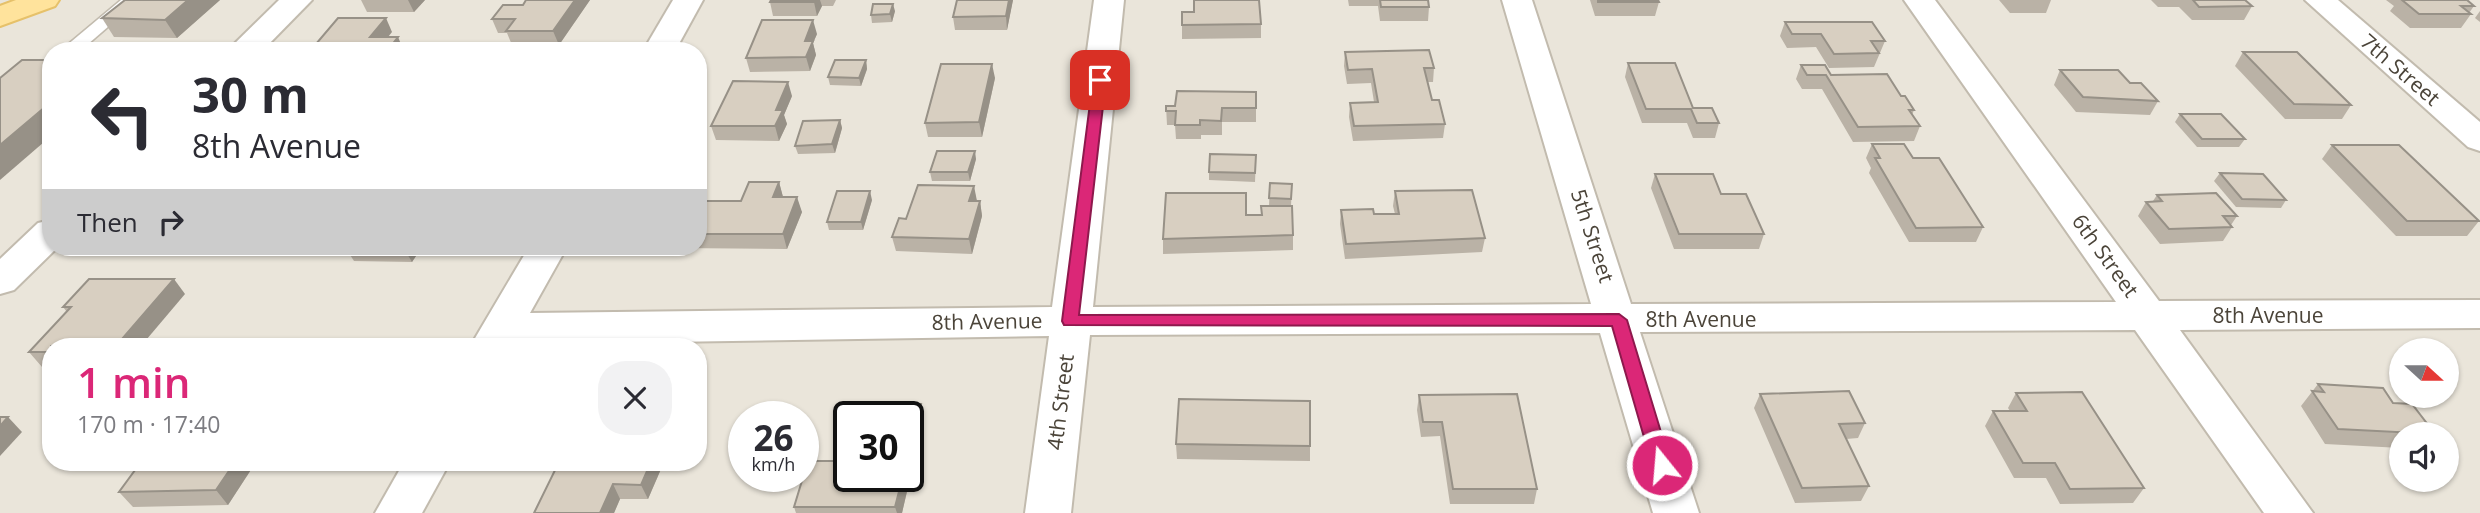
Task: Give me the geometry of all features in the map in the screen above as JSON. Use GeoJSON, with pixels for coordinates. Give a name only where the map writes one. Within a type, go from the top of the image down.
{"type":"FeatureCollection","features":[{"type":"Feature","properties":{"kind":"main road"},"geometry":{"type":"LineString","coordinates":[[0,17],[44,0]]}},
{"type":"Feature","properties":{"kind":"street"},"geometry":{"type":"LineString","coordinates":[[253,42],[297,0]]}},
{"type":"Feature","properties":{"kind":"street"},"geometry":{"type":"LineString","coordinates":[[664,42],[688,0]]}},
{"type":"Feature","properties":{"kind":"street","name":"4th Street"},"geometry":{"type":"LineString","coordinates":[[1048,513],[1109,0]]}},
{"type":"Feature","properties":{"kind":"street","name":"5th Street"},"geometry":{"type":"LineString","coordinates":[[1517,0],[1619,320],[1676,513]]}},
{"type":"Feature","properties":{"kind":"street","name":"6th Street"},"geometry":{"type":"LineString","coordinates":[[1919,0],[2290,513]]}},
{"type":"Feature","properties":{"kind":"street","name":"7th Street"},"geometry":{"type":"LineString","coordinates":[[2320,0],[2480,140]]}},
{"type":"Feature","properties":{"kind":"street"},"geometry":{"type":"LineString","coordinates":[[0,281],[42,241]]}},
{"type":"Feature","properties":{"kind":"street"},"geometry":{"type":"LineString","coordinates":[[497,337],[543,256]]}},
{"type":"Feature","properties":{"kind":"street","name":"8th Avenue"},"geometry":{"type":"LineString","coordinates":[[497,337],[1070,321],[2480,314]]}},
{"type":"Feature","properties":{"kind":"street"},"geometry":{"type":"LineString","coordinates":[[398,513],[422,471]]}},
{"type":"Feature","properties":{"kind":"lane"},"geometry":{"type":"LineString","coordinates":[[79,42],[131,0]]}},
{"type":"Feature","properties":{"kind":"shaded area"},"geometry":{"type":"Polygon","coordinates":[[[0,0],[2480,0],[2480,513],[0,513],[0,0]]]}},
{"type":"Feature","properties":{"kind":"building"},"geometry":{"type":"Polygon","coordinates":[[[125,0],[188,0],[165,20],[102,18],[125,0]]]}},
{"type":"Feature","properties":{"kind":"building"},"geometry":{"type":"Polygon","coordinates":[[[526,0],[575,0],[553,31],[506,31],[515,19],[492,19],[503,5],[523,5],[526,0]]]}},
{"type":"Feature","properties":{"kind":"building"},"geometry":{"type":"Polygon","coordinates":[[[771,0],[815,0],[770,2],[771,0]]]}},
{"type":"Feature","properties":{"kind":"building"},"geometry":{"type":"Polygon","coordinates":[[[957,0],[1009,0],[1006,16],[953,17],[957,0]]]}},
{"type":"Feature","properties":{"kind":"building"},"geometry":{"type":"Polygon","coordinates":[[[1194,0],[1259,0],[1261,24],[1182,25],[1182,12],[1194,12],[1194,0]]]}},
{"type":"Feature","properties":{"kind":"building"},"geometry":{"type":"Polygon","coordinates":[[[1380,0],[1428,0],[1429,7],[1381,7],[1380,0]]]}},
{"type":"Feature","properties":{"kind":"building"},"geometry":{"type":"Polygon","coordinates":[[[1658,0],[1659,2],[1598,2],[1658,0]]]}},
{"type":"Feature","properties":{"kind":"building"},"geometry":{"type":"Polygon","coordinates":[[[2193,0],[2245,0],[2252,6],[2199,7],[2193,0]]]}},
{"type":"Feature","properties":{"kind":"building"},"geometry":{"type":"Polygon","coordinates":[[[2402,0],[2467,0],[2474,6],[2461,6],[2471,14],[2419,14],[2402,0]]]}},
{"type":"Feature","properties":{"kind":"building"},"geometry":{"type":"Polygon","coordinates":[[[873,4],[893,4],[890,14],[871,15],[873,4]]]}},
{"type":"Feature","properties":{"kind":"building"},"geometry":{"type":"Polygon","coordinates":[[[338,18],[386,18],[370,37],[398,37],[394,42],[318,42],[338,18]]]}},
{"type":"Feature","properties":{"kind":"building"},"geometry":{"type":"Polygon","coordinates":[[[762,20],[813,20],[805,41],[813,41],[806,57],[746,58],[762,20]]]}},
{"type":"Feature","properties":{"kind":"building"},"geometry":{"type":"Polygon","coordinates":[[[1785,22],[1872,22],[1885,41],[1871,41],[1879,53],[1834,54],[1821,34],[1792,34],[1785,22]]]}},
{"type":"Feature","properties":{"kind":"building"},"geometry":{"type":"Polygon","coordinates":[[[1429,50],[1434,68],[1424,68],[1432,100],[1439,100],[1445,124],[1354,126],[1350,103],[1378,102],[1372,69],[1348,70],[1345,52],[1429,50]]]}},
{"type":"Feature","properties":{"kind":"building"},"geometry":{"type":"Polygon","coordinates":[[[2243,52],[2297,52],[2351,105],[2294,104],[2243,52]]]}},
{"type":"Feature","properties":{"kind":"building"},"geometry":{"type":"Polygon","coordinates":[[[22,60],[42,60],[42,110],[0,145],[0,78],[22,60]]]}},
{"type":"Feature","properties":{"kind":"building"},"geometry":{"type":"Polygon","coordinates":[[[835,60],[866,60],[859,78],[828,77],[835,60]]]}},
{"type":"Feature","properties":{"kind":"building"},"geometry":{"type":"Polygon","coordinates":[[[1628,63],[1675,63],[1693,108],[1712,108],[1719,123],[1697,123],[1691,109],[1646,109],[1628,63]]]}},
{"type":"Feature","properties":{"kind":"building"},"geometry":{"type":"Polygon","coordinates":[[[941,64],[992,64],[979,122],[925,123],[941,64]]]}},
{"type":"Feature","properties":{"kind":"building"},"geometry":{"type":"Polygon","coordinates":[[[1801,65],[1825,65],[1831,75],[1887,74],[1914,110],[1909,110],[1920,126],[1858,127],[1826,75],[1807,75],[1801,65]]]}},
{"type":"Feature","properties":{"kind":"building"},"geometry":{"type":"Polygon","coordinates":[[[2060,70],[2118,70],[2130,83],[2141,83],[2158,101],[2083,97],[2060,70]]]}},
{"type":"Feature","properties":{"kind":"building"},"geometry":{"type":"Polygon","coordinates":[[[733,81],[788,82],[776,110],[783,110],[775,126],[711,126],[733,81]]]}},
{"type":"Feature","properties":{"kind":"building"},"geometry":{"type":"Polygon","coordinates":[[[1177,91],[1256,92],[1256,108],[1222,108],[1221,121],[1200,120],[1200,125],[1175,125],[1176,111],[1166,111],[1166,106],[1175,106],[1177,91]]]}},
{"type":"Feature","properties":{"kind":"building"},"geometry":{"type":"Polygon","coordinates":[[[2180,114],[2221,114],[2245,139],[2202,139],[2180,114]]]}},
{"type":"Feature","properties":{"kind":"building"},"geometry":{"type":"Polygon","coordinates":[[[840,120],[832,144],[795,146],[803,121],[840,120]]]}},
{"type":"Feature","properties":{"kind":"building"},"geometry":{"type":"Polygon","coordinates":[[[1872,144],[1904,144],[1913,158],[1939,158],[1983,227],[1916,228],[1875,158],[1880,158],[1872,144]]]}},
{"type":"Feature","properties":{"kind":"building"},"geometry":{"type":"Polygon","coordinates":[[[2332,145],[2399,145],[2479,221],[2407,221],[2332,145]]]}},
{"type":"Feature","properties":{"kind":"building"},"geometry":{"type":"Polygon","coordinates":[[[937,151],[975,151],[968,172],[930,172],[937,151]]]}},
{"type":"Feature","properties":{"kind":"building"},"geometry":{"type":"Polygon","coordinates":[[[1210,154],[1256,155],[1255,173],[1209,172],[1210,154]]]}},
{"type":"Feature","properties":{"kind":"building"},"geometry":{"type":"Polygon","coordinates":[[[2220,173],[2263,174],[2286,200],[2242,199],[2220,173]]]}},
{"type":"Feature","properties":{"kind":"building"},"geometry":{"type":"Polygon","coordinates":[[[1655,174],[1713,174],[1721,194],[1746,194],[1764,234],[1679,234],[1655,174]]]}},
{"type":"Feature","properties":{"kind":"building"},"geometry":{"type":"Polygon","coordinates":[[[749,182],[779,182],[773,197],[797,197],[783,234],[707,234],[707,201],[741,201],[749,182]]]}},
{"type":"Feature","properties":{"kind":"building"},"geometry":{"type":"Polygon","coordinates":[[[1270,183],[1292,184],[1291,199],[1269,198],[1270,183]]]}},
{"type":"Feature","properties":{"kind":"building"},"geometry":{"type":"Polygon","coordinates":[[[918,185],[974,186],[969,201],[980,201],[969,239],[892,237],[899,218],[906,219],[918,185]]]}},
{"type":"Feature","properties":{"kind":"building"},"geometry":{"type":"Polygon","coordinates":[[[1472,190],[1485,238],[1346,244],[1341,210],[1373,209],[1374,214],[1399,214],[1395,191],[1472,190]]]}},
{"type":"Feature","properties":{"kind":"building"},"geometry":{"type":"Polygon","coordinates":[[[837,191],[870,191],[861,222],[827,222],[837,191]]]}},
{"type":"Feature","properties":{"kind":"building"},"geometry":{"type":"Polygon","coordinates":[[[1166,193],[1246,193],[1246,215],[1262,215],[1261,206],[1292,206],[1293,235],[1163,239],[1166,193]]]}},
{"type":"Feature","properties":{"kind":"building"},"geometry":{"type":"Polygon","coordinates":[[[2216,193],[2237,216],[2223,216],[2232,227],[2169,229],[2146,202],[2162,201],[2157,195],[2216,193]]]}},
{"type":"Feature","properties":{"kind":"building"},"geometry":{"type":"Polygon","coordinates":[[[89,279],[174,279],[123,338],[42,338],[71,307],[63,307],[89,279]]]}},
{"type":"Feature","properties":{"kind":"building"},"geometry":{"type":"Polygon","coordinates":[[[42,338],[42,352],[29,352],[42,338]]]}},
{"type":"Feature","properties":{"kind":"building"},"geometry":{"type":"Polygon","coordinates":[[[2318,384],[2383,388],[2389,397],[2389,408],[2415,408],[2426,422],[2389,422],[2389,432],[2338,429],[2312,391],[2324,392],[2318,384]]]}},
{"type":"Feature","properties":{"kind":"building"},"geometry":{"type":"Polygon","coordinates":[[[1849,391],[1865,423],[1839,424],[1869,486],[1802,488],[1760,394],[1849,391]]]}},
{"type":"Feature","properties":{"kind":"building"},"geometry":{"type":"Polygon","coordinates":[[[2082,392],[2144,488],[2070,489],[2055,463],[2023,463],[1993,411],[2027,411],[2016,393],[2082,392]]]}},
{"type":"Feature","properties":{"kind":"building"},"geometry":{"type":"Polygon","coordinates":[[[1517,394],[1537,489],[1453,489],[1442,422],[1423,422],[1419,395],[1517,394]]]}},
{"type":"Feature","properties":{"kind":"building"},"geometry":{"type":"Polygon","coordinates":[[[1179,399],[1310,401],[1310,446],[1176,444],[1179,399]]]}},
{"type":"Feature","properties":{"kind":"building"},"geometry":{"type":"Polygon","coordinates":[[[0,417],[8,417],[0,426],[0,417]]]}},
{"type":"Feature","properties":{"kind":"building"},"geometry":{"type":"Polygon","coordinates":[[[819,461],[833,461],[833,492],[899,492],[895,507],[794,507],[799,492],[819,492],[819,461]]]}},
{"type":"Feature","properties":{"kind":"building"},"geometry":{"type":"Polygon","coordinates":[[[134,471],[229,471],[216,490],[119,492],[134,471]]]}},
{"type":"Feature","properties":{"kind":"building"},"geometry":{"type":"Polygon","coordinates":[[[555,471],[647,471],[641,485],[613,484],[600,513],[534,513],[555,471]]]}},
{"type":"Feature","properties":{"kind":"route"},"geometry":{"type":"LineString","coordinates":[[1100,80],[1070,321],[1619,320],[1662,465]]}}]}
